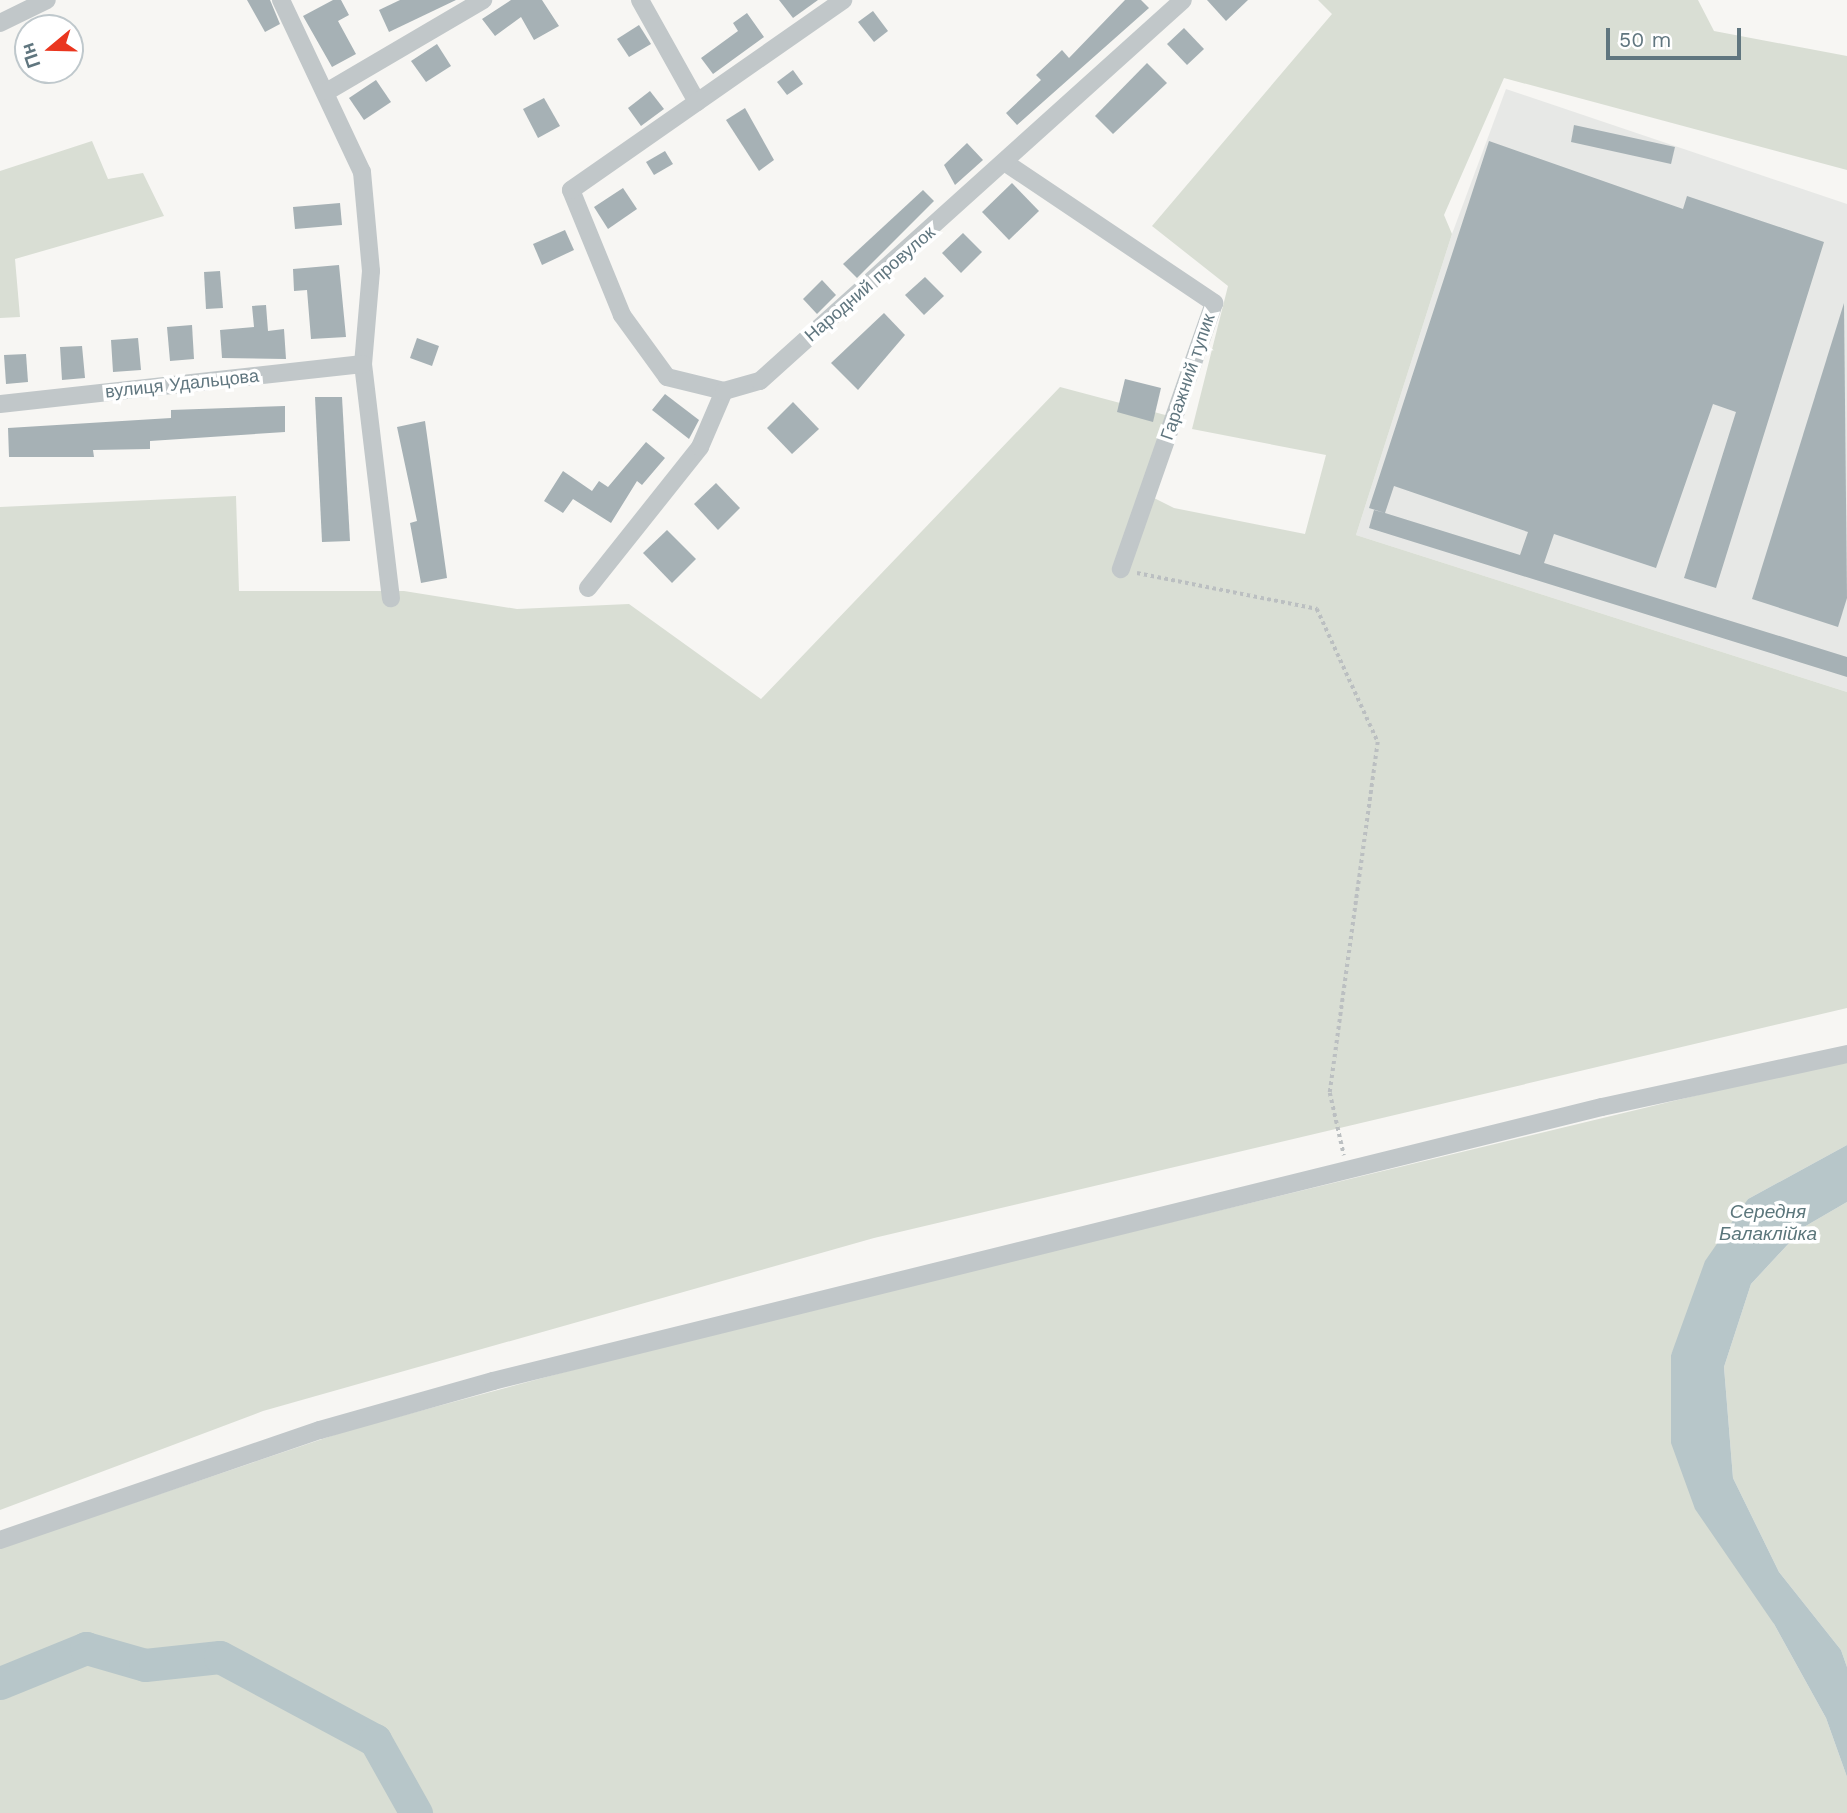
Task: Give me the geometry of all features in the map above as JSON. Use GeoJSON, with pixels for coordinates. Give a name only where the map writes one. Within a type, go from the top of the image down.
{"type":"FeatureCollection","features":[{"type":"Feature","properties":{"kind":"street"},"geometry":{"type":"LineString","coordinates":[[0,23],[47,0]]}},
{"type":"Feature","properties":{"kind":"street"},"geometry":{"type":"LineString","coordinates":[[281,0],[328,92],[362,172],[371,271],[363,364],[391,598]]}},
{"type":"Feature","properties":{"kind":"street"},"geometry":{"type":"LineString","coordinates":[[328,92],[483,0]]}},
{"type":"Feature","properties":{"kind":"street"},"geometry":{"type":"LineString","coordinates":[[640,0],[697,102]]}},
{"type":"Feature","properties":{"kind":"street"},"geometry":{"type":"LineString","coordinates":[[589,588],[700,446],[724,391],[667,377],[622,315],[571,190],[843,0]]}},
{"type":"Feature","properties":{"kind":"street","name":"Народний провулок"},"geometry":{"type":"LineString","coordinates":[[724,391],[760,381],[1006,163],[1183,0]]}},
{"type":"Feature","properties":{"kind":"street","name":"Гаражний тупик"},"geometry":{"type":"LineString","coordinates":[[1006,163],[1214,303],[1121,569]]}},
{"type":"Feature","properties":{"kind":"street","name":"вулиця Удальцова"},"geometry":{"type":"LineString","coordinates":[[0,404],[363,364]]}},
{"type":"Feature","properties":{"kind":"street"},"geometry":{"type":"LineString","coordinates":[[0,1540],[320,1430],[493,1381],[1348,1172],[1847,1054]]}},
{"type":"Feature","properties":{"kind":"path"},"geometry":{"type":"LineString","coordinates":[[1121,569],[1317,609],[1378,742],[1330,1093],[1348,1172]]}},
{"type":"Feature","properties":{"kind":"shaded area"},"geometry":{"type":"Polygon","coordinates":[[[1318,0],[1698,0],[1714,31],[1847,56],[1847,170],[1504,78],[1444,215],[1452,234],[1356,535],[1847,692],[1847,1008],[874,1238],[263,1411],[0,1510],[0,507],[236,496],[239,591],[404,591],[517,609],[629,604],[761,699],[1060,387],[1169,416],[1144,493],[1174,508],[1305,534],[1326,455],[1192,429],[1228,286],[1152,226],[1332,14],[1318,0]]]}},
{"type":"Feature","properties":{"kind":"shaded area"},"geometry":{"type":"Polygon","coordinates":[[[1506,89],[1847,204],[1847,692],[1356,535],[1452,234],[1506,89]]]}},
{"type":"Feature","properties":{"kind":"shaded area"},"geometry":{"type":"Polygon","coordinates":[[[92,141],[108,179],[143,173],[164,216],[15,259],[20,317],[0,318],[0,171],[92,141]]]}},
{"type":"Feature","properties":{"kind":"shaded area"},"geometry":{"type":"Polygon","coordinates":[[[1847,1059],[1847,1145],[1748,1199],[1671,1355],[1774,1624],[1826,1718],[1847,1777],[1847,1813],[0,1813],[0,1548],[349,1430],[699,1336],[1847,1059]]]}},
{"type":"Feature","properties":{"kind":"shaded area"},"geometry":{"type":"Polygon","coordinates":[[[1847,1202],[1847,1667],[1841,1650],[1779,1572],[1733,1478],[1724,1367],[1751,1284],[1804,1227],[1847,1202]]]}},
{"type":"Feature","properties":{"kind":"water","name":"Середня Балаклійка"},"geometry":{"type":"Polygon","coordinates":[[[1847,1145],[1847,1202],[1804,1227],[1751,1284],[1724,1367],[1733,1478],[1779,1572],[1841,1650],[1847,1667],[1847,1777],[1826,1718],[1774,1624],[1695,1509],[1671,1443],[1671,1355],[1705,1261],[1748,1199],[1847,1145]]]}},
{"type":"Feature","properties":{"kind":"building"},"geometry":{"type":"Polygon","coordinates":[[[247,0],[270,0],[280,24],[265,32],[247,0]]]}},
{"type":"Feature","properties":{"kind":"building"},"geometry":{"type":"Polygon","coordinates":[[[333,0],[341,0],[349,15],[338,21],[356,54],[332,67],[303,16],[333,0]]]}},
{"type":"Feature","properties":{"kind":"building"},"geometry":{"type":"Polygon","coordinates":[[[400,0],[456,0],[389,32],[379,10],[400,0]]]}},
{"type":"Feature","properties":{"kind":"building"},"geometry":{"type":"Polygon","coordinates":[[[511,0],[542,0],[559,26],[534,40],[521,17],[495,36],[482,19],[511,0]]]}},
{"type":"Feature","properties":{"kind":"building"},"geometry":{"type":"Polygon","coordinates":[[[779,0],[818,0],[793,18],[779,0]]]}},
{"type":"Feature","properties":{"kind":"building"},"geometry":{"type":"Polygon","coordinates":[[[1125,0],[1141,0],[1149,8],[1017,125],[1006,113],[1041,80],[1036,75],[1062,50],[1069,58],[1125,0]]]}},
{"type":"Feature","properties":{"kind":"building"},"geometry":{"type":"Polygon","coordinates":[[[1207,0],[1248,0],[1226,21],[1207,0]]]}},
{"type":"Feature","properties":{"kind":"building"},"geometry":{"type":"Polygon","coordinates":[[[873,11],[888,31],[874,42],[858,22],[873,11]]]}},
{"type":"Feature","properties":{"kind":"building"},"geometry":{"type":"Polygon","coordinates":[[[747,13],[764,37],[713,74],[701,58],[738,31],[733,23],[747,13]]]}},
{"type":"Feature","properties":{"kind":"building"},"geometry":{"type":"Polygon","coordinates":[[[639,25],[651,44],[629,57],[617,39],[639,25]]]}},
{"type":"Feature","properties":{"kind":"building"},"geometry":{"type":"Polygon","coordinates":[[[1184,28],[1204,49],[1187,65],[1167,44],[1184,28]]]}},
{"type":"Feature","properties":{"kind":"building"},"geometry":{"type":"Polygon","coordinates":[[[437,44],[451,66],[426,82],[411,61],[437,44]]]}},
{"type":"Feature","properties":{"kind":"building"},"geometry":{"type":"Polygon","coordinates":[[[1147,63],[1167,83],[1113,134],[1095,116],[1147,63]]]}},
{"type":"Feature","properties":{"kind":"building"},"geometry":{"type":"Polygon","coordinates":[[[793,70],[803,84],[787,95],[777,82],[793,70]]]}},
{"type":"Feature","properties":{"kind":"building"},"geometry":{"type":"Polygon","coordinates":[[[376,80],[391,102],[364,120],[349,98],[376,80]]]}},
{"type":"Feature","properties":{"kind":"building"},"geometry":{"type":"Polygon","coordinates":[[[650,91],[664,109],[641,126],[628,108],[650,91]]]}},
{"type":"Feature","properties":{"kind":"building"},"geometry":{"type":"Polygon","coordinates":[[[544,98],[560,126],[538,138],[523,109],[544,98]]]}},
{"type":"Feature","properties":{"kind":"building"},"geometry":{"type":"Polygon","coordinates":[[[745,108],[774,160],[759,171],[726,120],[745,108]]]}},
{"type":"Feature","properties":{"kind":"building"},"geometry":{"type":"Polygon","coordinates":[[[1574,125],[1675,147],[1671,164],[1571,142],[1574,125]]]}},
{"type":"Feature","properties":{"kind":"building"},"geometry":{"type":"Polygon","coordinates":[[[1489,141],[1683,209],[1687,196],[1824,242],[1716,588],[1684,578],[1736,412],[1713,404],[1656,568],[1554,534],[1544,563],[1847,657],[1847,677],[1369,528],[1374,510],[1385,513],[1369,508],[1489,141]],[[1394,486],[1385,513],[1520,555],[1528,532],[1394,486]]]}},
{"type":"Feature","properties":{"kind":"building"},"geometry":{"type":"Polygon","coordinates":[[[967,143],[983,160],[955,185],[944,165],[967,143]]]}},
{"type":"Feature","properties":{"kind":"building"},"geometry":{"type":"Polygon","coordinates":[[[665,151],[673,164],[654,175],[646,162],[665,151]]]}},
{"type":"Feature","properties":{"kind":"building"},"geometry":{"type":"Polygon","coordinates":[[[1012,183],[1039,211],[1009,240],[982,212],[1012,183]]]}},
{"type":"Feature","properties":{"kind":"building"},"geometry":{"type":"Polygon","coordinates":[[[623,188],[637,209],[608,229],[594,207],[623,188]]]}},
{"type":"Feature","properties":{"kind":"building"},"geometry":{"type":"Polygon","coordinates":[[[923,190],[934,201],[857,278],[843,264],[923,190]]]}},
{"type":"Feature","properties":{"kind":"building"},"geometry":{"type":"Polygon","coordinates":[[[340,203],[342,225],[295,229],[293,207],[340,203]]]}},
{"type":"Feature","properties":{"kind":"building"},"geometry":{"type":"Polygon","coordinates":[[[565,230],[574,250],[542,265],[533,244],[565,230]]]}},
{"type":"Feature","properties":{"kind":"building"},"geometry":{"type":"Polygon","coordinates":[[[963,233],[982,252],[961,273],[942,253],[963,233]]]}},
{"type":"Feature","properties":{"kind":"building"},"geometry":{"type":"Polygon","coordinates":[[[339,265],[346,337],[311,339],[307,290],[294,291],[293,269],[339,265]]]}},
{"type":"Feature","properties":{"kind":"building"},"geometry":{"type":"Polygon","coordinates":[[[220,271],[223,308],[206,309],[204,272],[220,271]]]}},
{"type":"Feature","properties":{"kind":"building"},"geometry":{"type":"Polygon","coordinates":[[[925,277],[944,296],[924,315],[905,295],[925,277]]]}},
{"type":"Feature","properties":{"kind":"building"},"geometry":{"type":"Polygon","coordinates":[[[822,280],[836,295],[817,314],[803,299],[822,280]]]}},
{"type":"Feature","properties":{"kind":"building"},"geometry":{"type":"Polygon","coordinates":[[[1844,303],[1847,598],[1838,627],[1752,599],[1844,303]]]}},
{"type":"Feature","properties":{"kind":"building"},"geometry":{"type":"Polygon","coordinates":[[[266,305],[268,331],[284,329],[286,359],[222,358],[220,330],[254,327],[252,306],[266,305]]]}},
{"type":"Feature","properties":{"kind":"building"},"geometry":{"type":"Polygon","coordinates":[[[884,313],[905,335],[858,390],[831,363],[884,313]]]}},
{"type":"Feature","properties":{"kind":"building"},"geometry":{"type":"Polygon","coordinates":[[[192,325],[194,359],[170,361],[167,327],[192,325]]]}},
{"type":"Feature","properties":{"kind":"building"},"geometry":{"type":"Polygon","coordinates":[[[138,338],[141,370],[113,372],[111,340],[138,338]]]}},
{"type":"Feature","properties":{"kind":"building"},"geometry":{"type":"Polygon","coordinates":[[[417,338],[439,346],[432,366],[410,358],[417,338]]]}},
{"type":"Feature","properties":{"kind":"building"},"geometry":{"type":"Polygon","coordinates":[[[82,346],[85,378],[62,380],[60,347],[82,346]]]}},
{"type":"Feature","properties":{"kind":"building"},"geometry":{"type":"Polygon","coordinates":[[[26,354],[28,382],[6,384],[4,355],[26,354]]]}},
{"type":"Feature","properties":{"kind":"building"},"geometry":{"type":"Polygon","coordinates":[[[1125,379],[1161,388],[1153,422],[1117,412],[1125,379]]]}},
{"type":"Feature","properties":{"kind":"building"},"geometry":{"type":"Polygon","coordinates":[[[665,394],[699,420],[689,439],[652,410],[665,394]]]}},
{"type":"Feature","properties":{"kind":"building"},"geometry":{"type":"Polygon","coordinates":[[[315,397],[342,397],[350,541],[322,542],[315,397]]]}},
{"type":"Feature","properties":{"kind":"building"},"geometry":{"type":"Polygon","coordinates":[[[793,402],[819,429],[792,454],[767,428],[793,402]]]}},
{"type":"Feature","properties":{"kind":"building"},"geometry":{"type":"Polygon","coordinates":[[[285,406],[285,432],[150,441],[150,449],[93,450],[94,457],[9,457],[8,428],[171,418],[171,410],[285,406]]]}},
{"type":"Feature","properties":{"kind":"building"},"geometry":{"type":"Polygon","coordinates":[[[425,421],[447,578],[421,583],[410,523],[417,521],[397,427],[425,421]]]}},
{"type":"Feature","properties":{"kind":"building"},"geometry":{"type":"Polygon","coordinates":[[[646,442],[665,458],[642,485],[637,481],[611,523],[573,499],[563,513],[544,501],[563,471],[592,491],[599,481],[608,487],[646,442]]]}},
{"type":"Feature","properties":{"kind":"building"},"geometry":{"type":"Polygon","coordinates":[[[716,483],[740,508],[718,530],[694,504],[716,483]]]}},
{"type":"Feature","properties":{"kind":"building"},"geometry":{"type":"Polygon","coordinates":[[[667,530],[696,559],[672,583],[643,553],[667,530]]]}},
{"type":"Feature","properties":{"kind":"waterway","name":"Середня Балаклійка"},"geometry":{"type":"LineString","coordinates":[[0,1683],[86,1648],[145,1665],[220,1657],[375,1740],[416,1813]]}}]}
